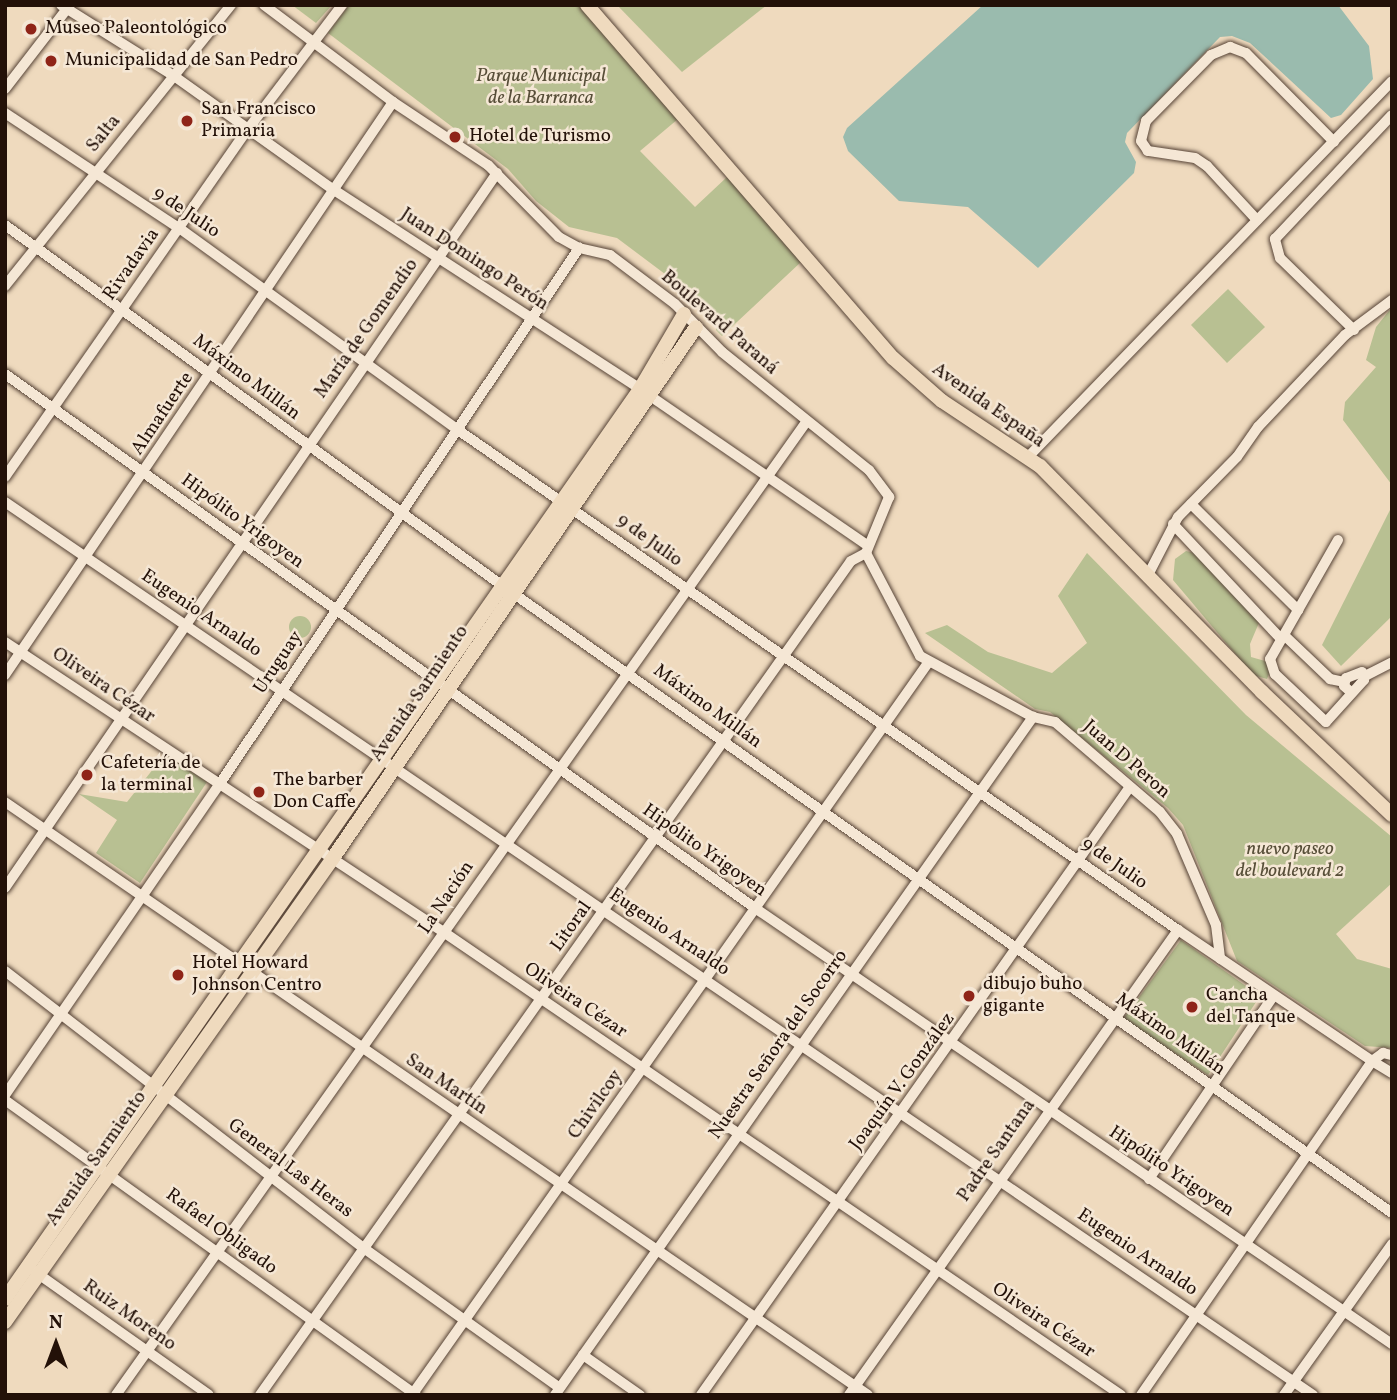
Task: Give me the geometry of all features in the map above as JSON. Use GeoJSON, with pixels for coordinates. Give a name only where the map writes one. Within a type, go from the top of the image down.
{"type":"FeatureCollection","features":[{"type":"Feature","properties":{"kind":"main road","name":"Avenida España"},"geometry":{"type":"LineString","coordinates":[[586,5],[893,358],[942,401],[1028,457],[1262,692],[1392,815]]}},
{"type":"Feature","properties":{"kind":"main road","name":"Avenida Sarmiento"},"geometry":{"type":"LineString","coordinates":[[645,392],[684,314]]}},
{"type":"Feature","properties":{"kind":"main road","name":"Avenida Sarmiento"},"geometry":{"type":"LineString","coordinates":[[5,1322],[33,1270],[327,854],[506,588],[645,392],[696,327]]}},
{"type":"Feature","properties":{"kind":"main road","name":"Avenida Sarmiento"},"geometry":{"type":"LineString","coordinates":[[5,1299],[33,1270]]}},
{"type":"Feature","properties":{"kind":"street","name":"Salta"},"geometry":{"type":"LineString","coordinates":[[5,286],[231,5]]}},
{"type":"Feature","properties":{"kind":"street","name":"Boulevard Paraná"},"geometry":{"type":"LineString","coordinates":[[264,5],[393,102],[497,173],[550,229],[579,248],[598,249],[610,255],[869,470],[885,488],[887,505],[866,549]]}},
{"type":"Feature","properties":{"kind":"street","name":"Rivadavia"},"geometry":{"type":"LineString","coordinates":[[5,477],[248,129],[342,5]]}},
{"type":"Feature","properties":{"kind":"street","name":"Juan Domingo Perón"},"geometry":{"type":"LineString","coordinates":[[66,7],[174,76],[334,190],[645,392],[866,549]]}},
{"type":"Feature","properties":{"kind":"street"},"geometry":{"type":"LineString","coordinates":[[5,89],[66,7]]}},
{"type":"Feature","properties":{"kind":"street"},"geometry":{"type":"LineString","coordinates":[[1257,220],[1207,166],[1195,158],[1148,151],[1141,141],[1146,121],[1211,55],[1230,47],[1247,53],[1334,142]]}},
{"type":"Feature","properties":{"kind":"street"},"geometry":{"type":"LineString","coordinates":[[1028,457],[1392,81]]}},
{"type":"Feature","properties":{"kind":"street","name":"Almafuerte"},"geometry":{"type":"LineString","coordinates":[[5,675],[88,558],[393,102]]}},
{"type":"Feature","properties":{"kind":"street","name":"9 de Julio"},"geometry":{"type":"LineString","coordinates":[[5,113],[179,228],[458,430],[886,724],[1178,930],[1392,1073]]}},
{"type":"Feature","properties":{"kind":"street"},"geometry":{"type":"LineString","coordinates":[[1354,330],[1280,258],[1275,239],[1285,223],[1392,115]]}},
{"type":"Feature","properties":{"kind":"street","name":"María de Gomendio"},"geometry":{"type":"LineString","coordinates":[[5,888],[497,173]]}},
{"type":"Feature","properties":{"kind":"street","name":"Máximo Millán"},"geometry":{"type":"LineString","coordinates":[[5,225],[506,588],[629,671],[1017,951],[1392,1213]]}},
{"type":"Feature","properties":{"kind":"street","name":"Uruguay"},"geometry":{"type":"LineString","coordinates":[[5,1097],[144,896],[579,248]]}},
{"type":"Feature","properties":{"kind":"street"},"geometry":{"type":"LineString","coordinates":[[1148,575],[1173,524],[1237,457],[1258,427],[1354,330],[1392,300]]}},
{"type":"Feature","properties":{"kind":"street","name":"Hipólito Yrigoyen"},"geometry":{"type":"LineString","coordinates":[[5,374],[755,908],[1392,1344]]}},
{"type":"Feature","properties":{"kind":"street","name":"La Nación"},"geometry":{"type":"LineString","coordinates":[[116,1395],[364,1051],[685,588],[807,421]]}},
{"type":"Feature","properties":{"kind":"street","name":"Eugenio Arnaldo"},"geometry":{"type":"LineString","coordinates":[[5,502],[705,979],[901,1117],[1313,1395]]}},
{"type":"Feature","properties":{"kind":"street"},"geometry":{"type":"LineString","coordinates":[[1191,504],[1298,611]]}},
{"type":"Feature","properties":{"kind":"street"},"geometry":{"type":"LineString","coordinates":[[1173,524],[1283,637],[1330,679],[1348,687]]}},
{"type":"Feature","properties":{"kind":"street"},"geometry":{"type":"LineString","coordinates":[[1338,540],[1283,637],[1271,653],[1271,667],[1321,719],[1332,719],[1348,687],[1392,662]]}},
{"type":"Feature","properties":{"kind":"street"},"geometry":{"type":"LineString","coordinates":[[866,549],[915,648],[928,663]]}},
{"type":"Feature","properties":{"kind":"street","name":"Litoral"},"geometry":{"type":"LineString","coordinates":[[260,1395],[605,911],[723,739],[786,657],[851,561],[866,549]]}},
{"type":"Feature","properties":{"kind":"street","name":"Oliveira Cézar"},"geometry":{"type":"LineString","coordinates":[[5,642],[327,854],[740,1132],[837,1203],[1121,1395]]}},
{"type":"Feature","properties":{"kind":"street","name":"Juan D Peron"},"geometry":{"type":"LineString","coordinates":[[928,663],[1033,717],[1055,722],[1160,812],[1177,834],[1216,925],[1220,958]]}},
{"type":"Feature","properties":{"kind":"street","name":"Chivilcoy"},"geometry":{"type":"LineString","coordinates":[[414,1394],[928,663]]}},
{"type":"Feature","properties":{"kind":"street","name":"Nuestra Señora del Socorro"},"geometry":{"type":"LineString","coordinates":[[558,1391],[1033,717]]}},
{"type":"Feature","properties":{"kind":"street","name":"Joaquín V. González"},"geometry":{"type":"LineString","coordinates":[[701,1395],[901,1117],[1129,788]]}},
{"type":"Feature","properties":{"kind":"street","name":"San Martín"},"geometry":{"type":"LineString","coordinates":[[5,802],[364,1051],[757,1317],[852,1390],[868,1395]]}},
{"type":"Feature","properties":{"kind":"street","name":"Padre Santana"},"geometry":{"type":"LineString","coordinates":[[852,1390],[998,1180],[1178,930]]}},
{"type":"Feature","properties":{"kind":"street","name":"General Las Heras"},"geometry":{"type":"LineString","coordinates":[[5,971],[365,1249],[558,1391]]}},
{"type":"Feature","properties":{"kind":"street"},"geometry":{"type":"LineString","coordinates":[[1149,1179],[1273,995]]}},
{"type":"Feature","properties":{"kind":"street"},"geometry":{"type":"LineString","coordinates":[[1142,1395],[1310,1156],[1372,1060],[1383,1053],[1392,1055]]}},
{"type":"Feature","properties":{"kind":"street","name":"Rafael Obligado"},"geometry":{"type":"LineString","coordinates":[[5,1097],[414,1394]]}},
{"type":"Feature","properties":{"kind":"street"},"geometry":{"type":"LineString","coordinates":[[1284,1395],[1392,1244]]}},
{"type":"Feature","properties":{"kind":"street","name":"Ruiz Moreno"},"geometry":{"type":"LineString","coordinates":[[33,1270],[209,1395]]}},
{"type":"Feature","properties":{"kind":"street"},"geometry":{"type":"LineString","coordinates":[[583,1355],[640,1395]]}},
{"type":"Feature","properties":{"kind":"green space"},"geometry":{"type":"Polygon","coordinates":[[[292,5],[332,5],[316,23],[292,5]]]}},
{"type":"Feature","properties":{"kind":"green space","name":"Parque Municipal de la Barranca"},"geometry":{"type":"Polygon","coordinates":[[[349,5],[579,5],[678,119],[640,151],[695,207],[727,177],[801,262],[722,336],[716,330],[720,320],[677,283],[617,238],[569,227],[536,201],[508,169],[328,33],[349,5]]]}},
{"type":"Feature","properties":{"kind":"green space"},"geometry":{"type":"Polygon","coordinates":[[[617,5],[767,5],[682,72],[617,5]]]}},
{"type":"Feature","properties":{"kind":"green space"},"geometry":{"type":"Polygon","coordinates":[[[1228,289],[1265,327],[1227,363],[1191,325],[1228,289]]]}},
{"type":"Feature","properties":{"kind":"green space"},"geometry":{"type":"Polygon","coordinates":[[[1392,307],[1392,485],[1343,420],[1345,402],[1376,367],[1366,360],[1376,327],[1392,307]]]}},
{"type":"Feature","properties":{"kind":"green space"},"geometry":{"type":"Polygon","coordinates":[[[1392,506],[1392,616],[1341,666],[1322,645],[1392,506]]]}},
{"type":"Feature","properties":{"kind":"green space"},"geometry":{"type":"Polygon","coordinates":[[[1186,551],[1203,555],[1261,618],[1250,644],[1251,657],[1265,661],[1271,669],[1267,679],[1253,675],[1173,580],[1175,559],[1186,551]]]}},
{"type":"Feature","properties":{"kind":"green space","name":"nuevo paseo del boulevard 2"},"geometry":{"type":"Polygon","coordinates":[[[1087,553],[1246,715],[1392,837],[1392,883],[1336,934],[1357,959],[1392,969],[1392,1048],[1365,1046],[1237,961],[1183,825],[1168,808],[1050,712],[1035,709],[925,633],[947,625],[988,652],[1052,673],[1087,643],[1058,596],[1087,553]]]}},
{"type":"Feature","properties":{"kind":"green space"},"geometry":{"type":"Polygon","coordinates":[[[300,616],[308,619],[311,627],[308,635],[300,638],[292,635],[289,627],[292,619],[300,616]]]}},
{"type":"Feature","properties":{"kind":"green space"},"geometry":{"type":"Polygon","coordinates":[[[165,754],[207,782],[140,883],[96,853],[117,820],[79,794],[127,802],[165,754]]]}},
{"type":"Feature","properties":{"kind":"green space","name":"Cancha del Tanque"},"geometry":{"type":"Polygon","coordinates":[[[1181,940],[1260,996],[1208,1075],[1123,1019],[1181,940]]]}},
{"type":"Feature","properties":{"kind":"shaded area"},"geometry":{"type":"Polygon","coordinates":[[[983,5],[1338,5],[1369,46],[1373,79],[1341,115],[1331,118],[1250,43],[1232,36],[1220,37],[1127,133],[1125,142],[1136,162],[1134,173],[1038,268],[968,207],[899,201],[848,151],[843,137],[847,128],[983,5]]]}},
{"type":"Feature","properties":{"kind":"place","name":"Museo Paleontológico"},"geometry":{"type":"Point","coordinates":[31,29]}},
{"type":"Feature","properties":{"kind":"place","name":"Municipalidad de San Pedro"},"geometry":{"type":"Point","coordinates":[51,61]}},
{"type":"Feature","properties":{"kind":"place","name":"San Francisco Primaria"},"geometry":{"type":"Point","coordinates":[187,121]}},
{"type":"Feature","properties":{"kind":"place","name":"Hotel de Turismo"},"geometry":{"type":"Point","coordinates":[455,137]}},
{"type":"Feature","properties":{"kind":"place","name":"Cafetería de la terminal"},"geometry":{"type":"Point","coordinates":[87,775]}},
{"type":"Feature","properties":{"kind":"place","name":"The barber Don Caffe"},"geometry":{"type":"Point","coordinates":[259,792]}},
{"type":"Feature","properties":{"kind":"place","name":"Hotel Howard Johnson Centro"},"geometry":{"type":"Point","coordinates":[178,975]}},
{"type":"Feature","properties":{"kind":"place","name":"dibujo buho gigante"},"geometry":{"type":"Point","coordinates":[969,996]}},
{"type":"Feature","properties":{"kind":"place","name":"Cancha del Tanque"},"geometry":{"type":"Point","coordinates":[1192,1007]}}]}
